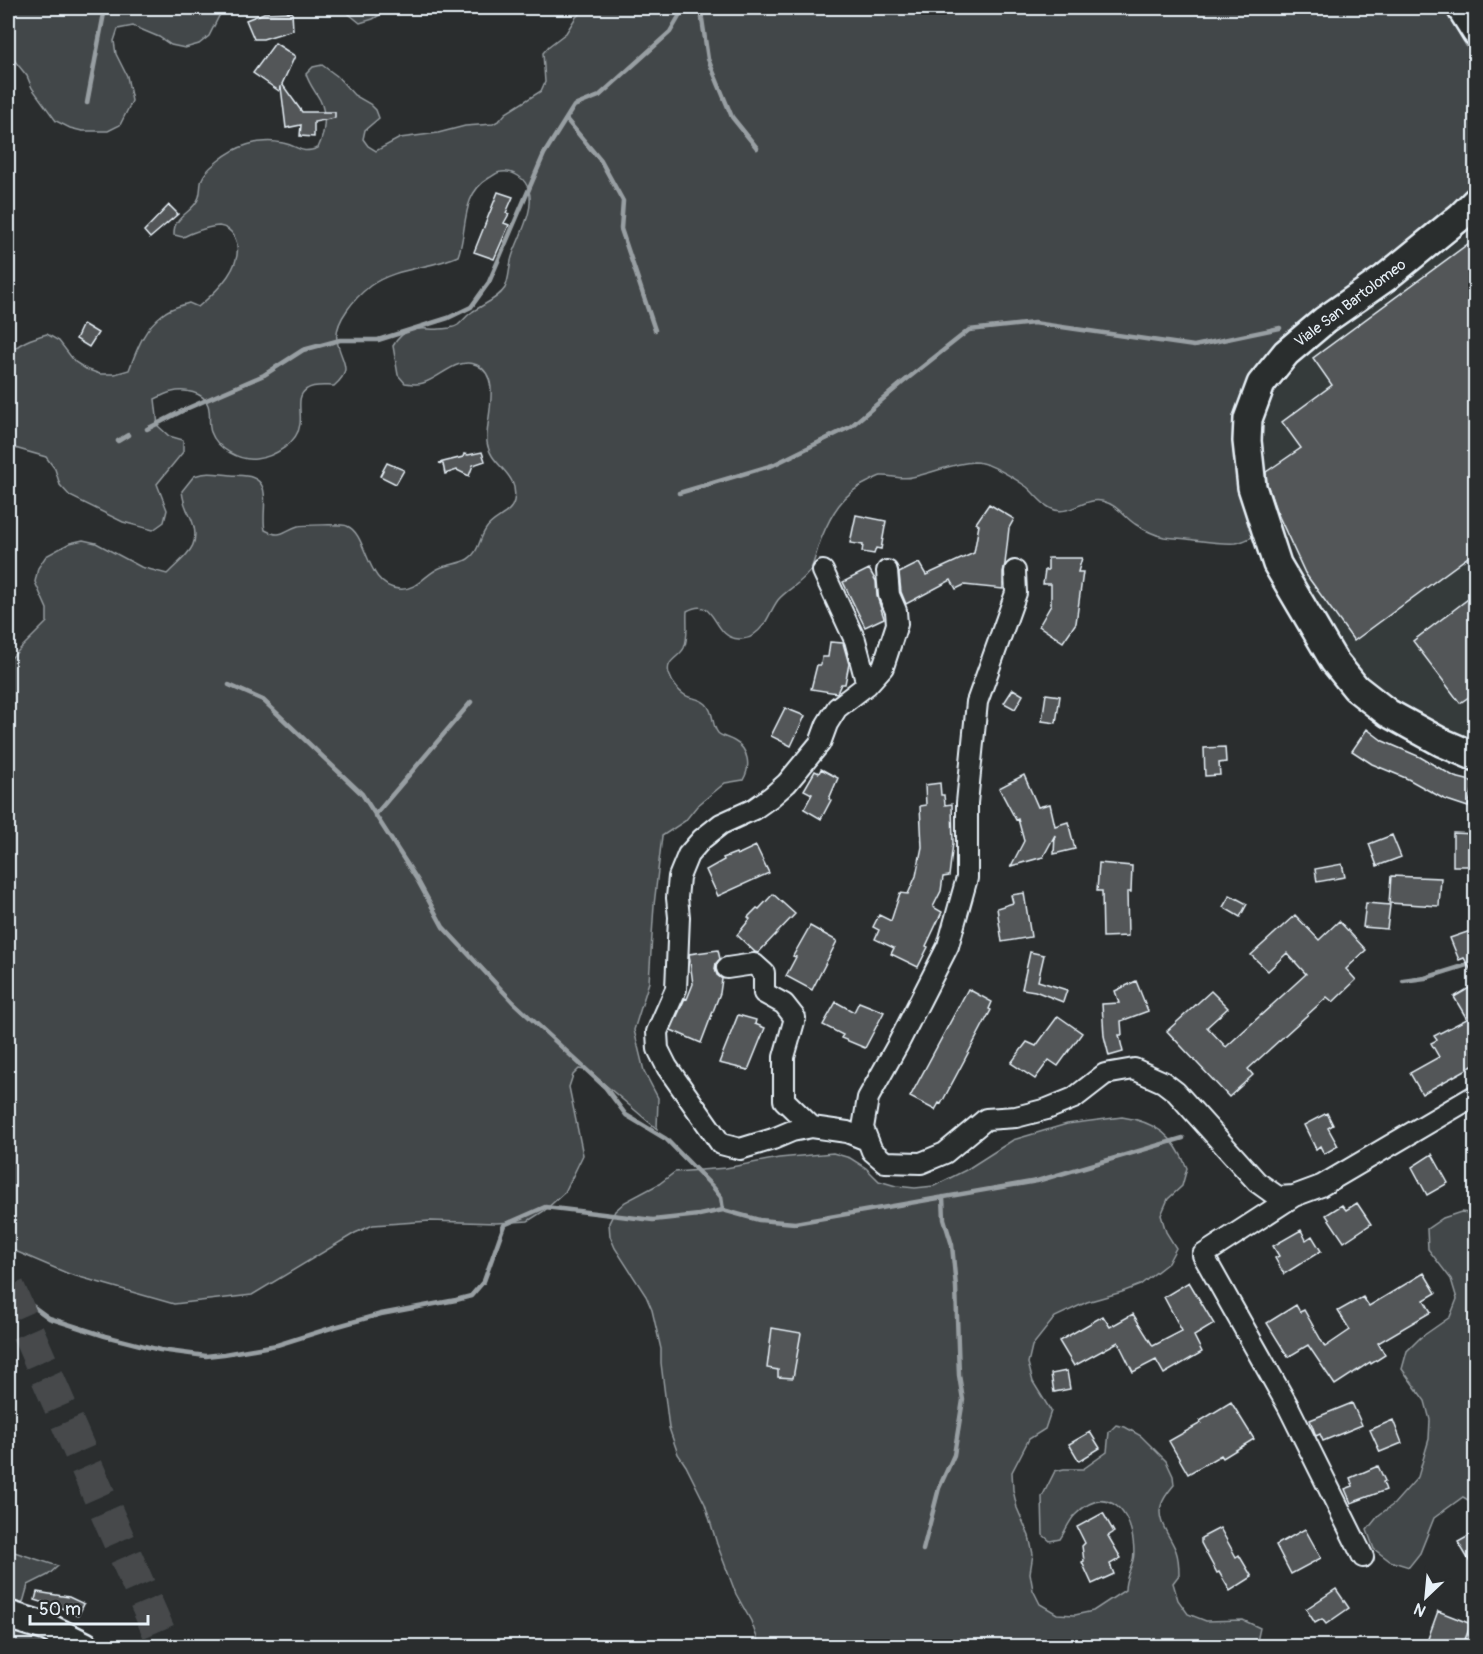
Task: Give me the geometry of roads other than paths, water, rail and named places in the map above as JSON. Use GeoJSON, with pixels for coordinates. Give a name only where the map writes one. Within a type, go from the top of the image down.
{"type":"FeatureCollection","features":[{"type":"Feature","properties":{"kind":"main road"},"geometry":{"type":"LineString","coordinates":[[1461,8],[1476,32]]}},
{"type":"Feature","properties":{"kind":"main road","name":"Viale San Bartolomeo"},"geometry":{"type":"LineString","coordinates":[[1476,201],[1460,217],[1385,278],[1325,320],[1286,353],[1261,384],[1248,419],[1246,441],[1252,486],[1277,564],[1334,661],[1356,688],[1388,713],[1441,742],[1476,757]]}},
{"type":"Feature","properties":{"kind":"main road"},"geometry":{"type":"LineString","coordinates":[[8,1615],[47,1627],[85,1647]]}},
{"type":"Feature","properties":{"kind":"street"},"geometry":{"type":"LineString","coordinates":[[824,571],[855,640],[867,685]]}},
{"type":"Feature","properties":{"kind":"street"},"geometry":{"type":"LineString","coordinates":[[867,1140],[847,1132],[812,1127],[792,1131],[740,1149],[721,1144],[667,1067],[658,1049],[657,1032],[676,989],[679,918],[677,898],[679,877],[688,855],[702,839],[721,824],[754,809],[787,783],[820,743],[827,724],[837,708],[867,685],[883,667],[897,624],[896,610],[889,595],[886,571]]}},
{"type":"Feature","properties":{"kind":"street"},"geometry":{"type":"LineString","coordinates":[[1015,571],[1016,593],[977,702],[967,803],[967,878],[948,946],[903,1036],[868,1098],[863,1128],[867,1140],[872,1151],[885,1162],[921,1163],[945,1153],[986,1119],[1016,1117],[1047,1109],[1074,1098],[1106,1074],[1134,1069],[1163,1082],[1176,1092],[1257,1182],[1278,1197],[1294,1196]]}},
{"type":"Feature","properties":{"kind":"street"},"geometry":{"type":"LineString","coordinates":[[727,968],[754,964],[764,973],[764,993],[784,1004],[795,1018],[784,1057],[784,1100],[812,1127]]}},
{"type":"Feature","properties":{"kind":"street"},"geometry":{"type":"LineString","coordinates":[[1363,1557],[1288,1406],[1203,1255],[1294,1196],[1321,1186],[1476,1095]]}},
{"type":"Feature","properties":{"kind":"waterway"},"geometry":{"type":"LineString","coordinates":[[87,103],[105,8]]}},
{"type":"Feature","properties":{"kind":"waterway"},"geometry":{"type":"LineString","coordinates":[[147,429],[188,408],[264,375],[303,350],[340,340],[378,340],[448,318],[471,307],[489,282],[544,154],[574,106],[599,96],[670,32],[684,8]]}},
{"type":"Feature","properties":{"kind":"waterway"},"geometry":{"type":"LineString","coordinates":[[701,8],[708,59],[732,117],[757,148]]}},
{"type":"Feature","properties":{"kind":"waterway"},"geometry":{"type":"LineString","coordinates":[[566,119],[601,161],[623,201],[621,229],[655,330]]}},
{"type":"Feature","properties":{"kind":"waterway"},"geometry":{"type":"LineString","coordinates":[[679,493],[773,465],[850,427],[969,330],[1034,323],[1194,346],[1280,328]]}},
{"type":"Feature","properties":{"kind":"waterway"},"geometry":{"type":"LineString","coordinates":[[118,441],[128,435]]}},
{"type":"Feature","properties":{"kind":"waterway"},"geometry":{"type":"LineString","coordinates":[[229,685],[263,700],[362,794],[418,881],[443,927],[513,1002],[605,1087],[626,1115],[666,1139],[713,1187],[721,1197],[723,1210]]}},
{"type":"Feature","properties":{"kind":"waterway"},"geometry":{"type":"LineString","coordinates":[[375,815],[471,702]]}},
{"type":"Feature","properties":{"kind":"waterway"},"geometry":{"type":"LineString","coordinates":[[1403,981],[1425,978],[1473,963]]}},
{"type":"Feature","properties":{"kind":"waterway"},"geometry":{"type":"LineString","coordinates":[[8,1288],[49,1318],[105,1336],[160,1350],[206,1356],[224,1354],[277,1345],[381,1314],[471,1296],[484,1281],[504,1225],[545,1207],[653,1220],[723,1210],[759,1220],[795,1223],[1037,1181],[1183,1138]]}},
{"type":"Feature","properties":{"kind":"waterway"},"geometry":{"type":"LineString","coordinates":[[923,1550],[939,1488],[954,1455],[963,1400],[959,1375],[952,1245],[944,1219],[943,1197]]}},
{"type":"Feature","properties":{"kind":"tunnel"},"geometry":{"type":"LineString","coordinates":[[8,1287],[165,1646]]}}]}
